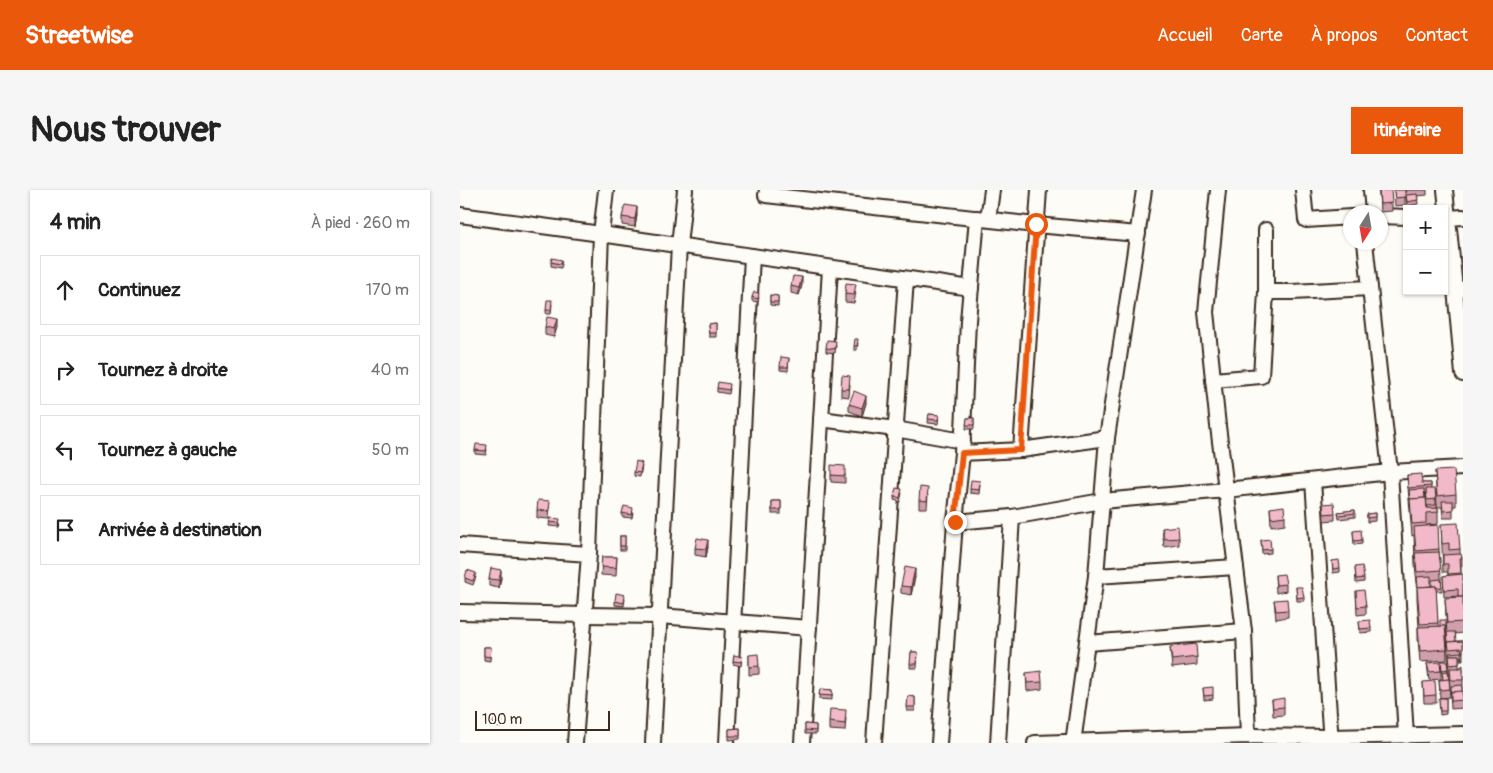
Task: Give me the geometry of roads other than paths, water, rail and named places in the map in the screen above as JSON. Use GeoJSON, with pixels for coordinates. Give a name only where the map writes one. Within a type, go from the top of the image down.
{"type":"FeatureCollection","features":[{"type":"Feature","properties":{"kind":"street"},"geometry":{"type":"LineString","coordinates":[[575,743],[589,554],[601,234],[606,190]]}},
{"type":"Feature","properties":{"kind":"street"},"geometry":{"type":"LineString","coordinates":[[653,743],[679,245],[685,190]]}},
{"type":"Feature","properties":{"kind":"street"},"geometry":{"type":"LineString","coordinates":[[767,190],[766,195],[1138,234]]}},
{"type":"Feature","properties":{"kind":"street"},"geometry":{"type":"LineString","coordinates":[[939,743],[962,447],[971,288],[982,219],[992,190]]}},
{"type":"Feature","properties":{"kind":"street"},"geometry":{"type":"LineString","coordinates":[[1021,450],[1039,190]]}},
{"type":"Feature","properties":{"kind":"street"},"geometry":{"type":"LineString","coordinates":[[1074,742],[1096,576],[1107,438],[1144,190]]}},
{"type":"Feature","properties":{"kind":"street"},"geometry":{"type":"LineString","coordinates":[[1218,190],[1206,312],[1244,632],[1248,736]]}},
{"type":"Feature","properties":{"kind":"street"},"geometry":{"type":"LineString","coordinates":[[1303,190],[1306,220],[1343,217]]}},
{"type":"Feature","properties":{"kind":"street"},"geometry":{"type":"LineString","coordinates":[[1371,190],[1372,205]]}},
{"type":"Feature","properties":{"kind":"street"},"geometry":{"type":"LineString","coordinates":[[1445,190],[1446,205]]}},
{"type":"Feature","properties":{"kind":"street"},"geometry":{"type":"LineString","coordinates":[[460,215],[971,288]]}},
{"type":"Feature","properties":{"kind":"street"},"geometry":{"type":"LineString","coordinates":[[1388,216],[1403,217]]}},
{"type":"Feature","properties":{"kind":"street"},"geometry":{"type":"LineString","coordinates":[[1448,218],[1463,217]]}},
{"type":"Feature","properties":{"kind":"street"},"geometry":{"type":"LineString","coordinates":[[1448,229],[1459,289],[1463,374]]}},
{"type":"Feature","properties":{"kind":"street"},"geometry":{"type":"LineString","coordinates":[[1213,380],[1261,376],[1266,292],[1266,230]]}},
{"type":"Feature","properties":{"kind":"street"},"geometry":{"type":"LineString","coordinates":[[1366,250],[1390,472],[1406,736]]}},
{"type":"Feature","properties":{"kind":"street"},"geometry":{"type":"LineString","coordinates":[[727,743],[752,256]]}},
{"type":"Feature","properties":{"kind":"street"},"geometry":{"type":"LineString","coordinates":[[802,743],[830,268]]}},
{"type":"Feature","properties":{"kind":"street"},"geometry":{"type":"LineString","coordinates":[[874,743],[906,279]]}},
{"type":"Feature","properties":{"kind":"street"},"geometry":{"type":"LineString","coordinates":[[1266,292],[1370,288]]}},
{"type":"Feature","properties":{"kind":"street"},"geometry":{"type":"LineString","coordinates":[[821,419],[896,429],[962,447],[1021,450],[1107,438]]}},
{"type":"Feature","properties":{"kind":"street"},"geometry":{"type":"LineString","coordinates":[[955,522],[1012,517],[1102,501],[1390,472],[1463,468]]}},
{"type":"Feature","properties":{"kind":"street"},"geometry":{"type":"LineString","coordinates":[[1313,481],[1331,740]]}},
{"type":"Feature","properties":{"kind":"street"},"geometry":{"type":"LineString","coordinates":[[998,743],[1012,517]]}},
{"type":"Feature","properties":{"kind":"street"},"geometry":{"type":"LineString","coordinates":[[460,545],[589,554]]}},
{"type":"Feature","properties":{"kind":"street"},"geometry":{"type":"LineString","coordinates":[[1096,576],[1236,567]]}},
{"type":"Feature","properties":{"kind":"street"},"geometry":{"type":"LineString","coordinates":[[460,612],[660,616],[809,628]]}},
{"type":"Feature","properties":{"kind":"street"},"geometry":{"type":"LineString","coordinates":[[1087,643],[1244,632]]}},
{"type":"Feature","properties":{"kind":"street"},"geometry":{"type":"LineString","coordinates":[[1035,743],[1204,740],[1248,736],[1331,740],[1463,734]]}}]}
